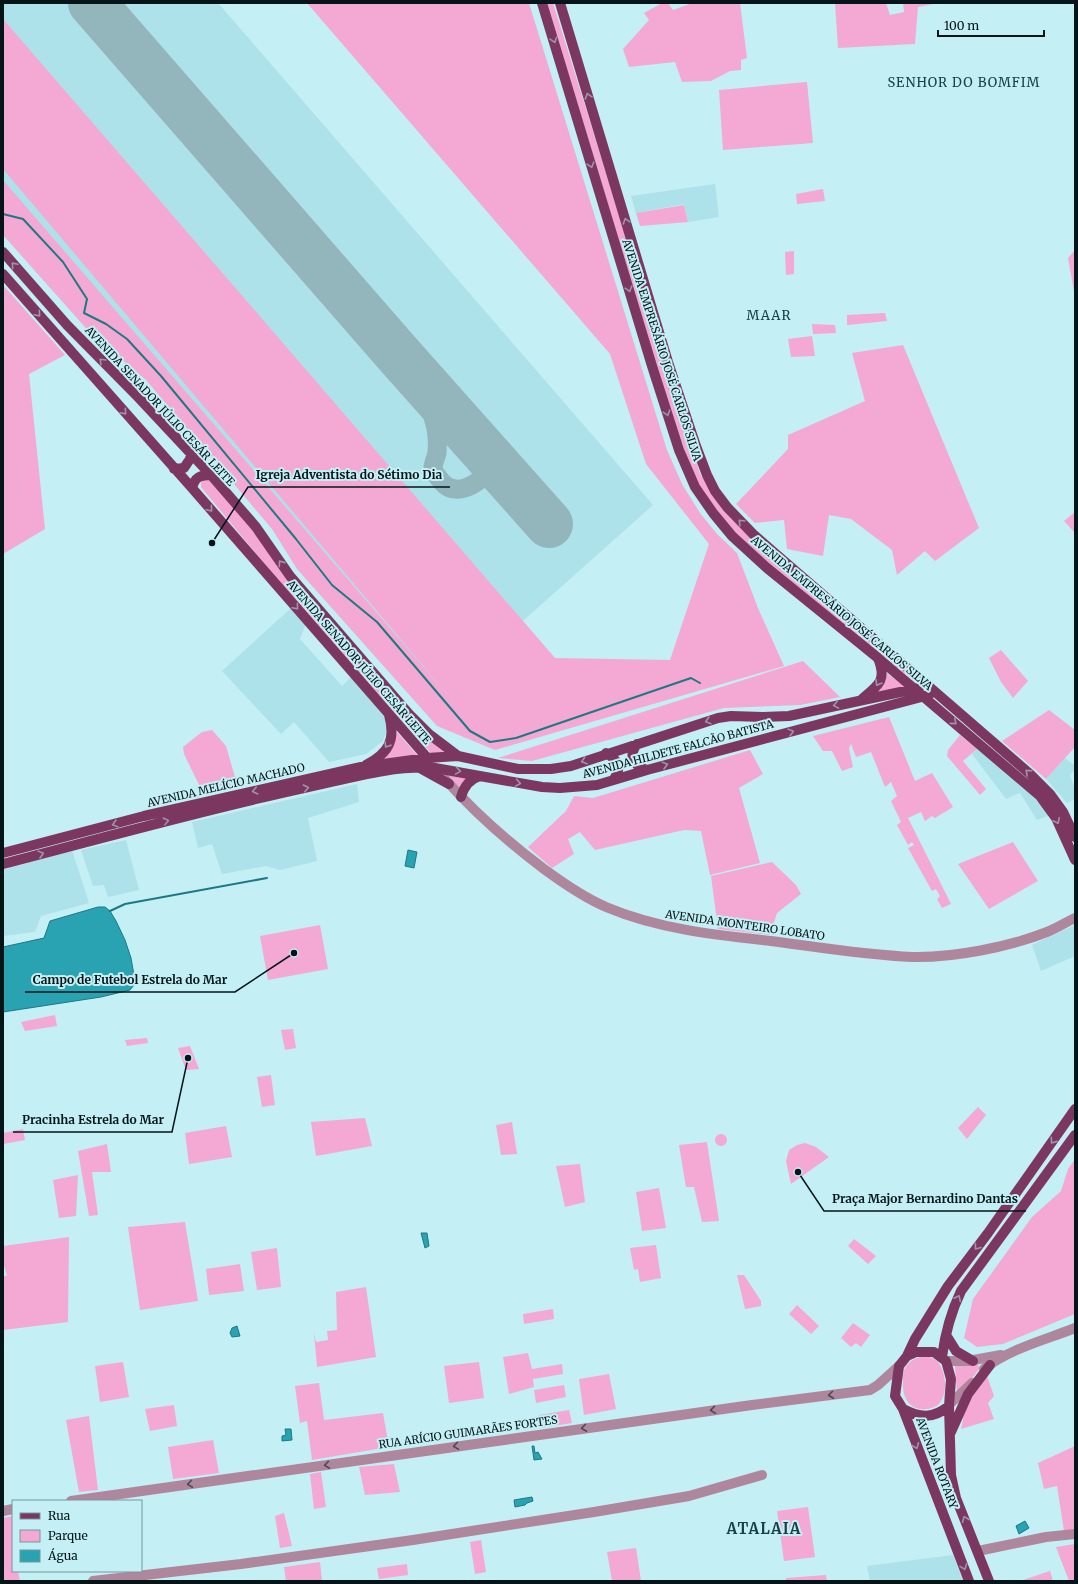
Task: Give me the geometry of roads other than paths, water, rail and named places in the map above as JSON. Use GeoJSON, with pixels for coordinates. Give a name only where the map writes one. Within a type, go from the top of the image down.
{"type":"FeatureCollection","features":[{"type":"Feature","properties":{"kind":"main road","name":"AVENIDA EMPRESÁRIO JOSÉ CARLOS SILVA"},"geometry":{"type":"LineString","coordinates":[[542,3],[652,366],[679,450],[695,487],[713,514],[732,536],[767,568],[878,658],[1040,796],[1056,818],[1075,860]]}},
{"type":"Feature","properties":{"kind":"main road","name":"AVENIDA EMPRESÁRIO JOSÉ CARLOS SILVA"},"geometry":{"type":"LineString","coordinates":[[560,3],[668,362],[706,475],[715,491],[727,507],[758,538],[1030,774],[1045,789],[1062,812],[1075,837]]}},
{"type":"Feature","properties":{"kind":"main road","name":"AVENIDA SENADOR JÚLIO CESÁR LEITE"},"geometry":{"type":"LineString","coordinates":[[3,252],[67,325],[139,398],[211,475],[256,527],[290,576],[409,714],[429,734],[458,756]]}},
{"type":"Feature","properties":{"kind":"main road","name":"AVENIDA SENADOR JÚLIO CESÁR LEITE"},"geometry":{"type":"LineString","coordinates":[[3,274],[192,488],[435,768]]}},
{"type":"Feature","properties":{"kind":"main road"},"geometry":{"type":"LineString","coordinates":[[174,469],[184,468],[190,459],[191,453]]}},
{"type":"Feature","properties":{"kind":"main road"},"geometry":{"type":"LineString","coordinates":[[192,488],[196,478],[200,475],[211,475]]}},
{"type":"Feature","properties":{"kind":"main road"},"geometry":{"type":"LineString","coordinates":[[860,701],[874,689],[882,678],[882,668],[878,658]]}},
{"type":"Feature","properties":{"kind":"main road","name":"AVENIDA HILDETE FALCÃO BATISTA"},"geometry":{"type":"LineString","coordinates":[[458,756],[498,766],[535,770],[571,766],[606,753],[718,718],[731,716],[789,716],[915,689],[933,689]]}},
{"type":"Feature","properties":{"kind":"main road","name":"AVENIDA HILDETE FALCÃO BATISTA"},"geometry":{"type":"LineString","coordinates":[[418,767],[463,772],[521,784],[560,788],[597,785],[647,770],[924,697],[933,689]]}},
{"type":"Feature","properties":{"kind":"main road"},"geometry":{"type":"LineString","coordinates":[[361,767],[380,755],[388,746],[392,732],[388,713]]}},
{"type":"Feature","properties":{"kind":"main road"},"geometry":{"type":"LineString","coordinates":[[637,744],[633,749],[632,758],[636,766],[647,770]]}},
{"type":"Feature","properties":{"kind":"main road"},"geometry":{"type":"LineString","coordinates":[[606,753],[616,760],[618,764],[618,773],[614,780]]}},
{"type":"Feature","properties":{"kind":"main road","name":"AVENIDA MELÍCIO MACHADO"},"geometry":{"type":"LineString","coordinates":[[3,853],[144,816],[361,767],[427,758],[458,756]]}},
{"type":"Feature","properties":{"kind":"main road"},"geometry":{"type":"LineString","coordinates":[[418,767],[449,784]]}},
{"type":"Feature","properties":{"kind":"main road","name":"AVENIDA MELÍCIO MACHADO"},"geometry":{"type":"LineString","coordinates":[[3,864],[158,823],[277,794],[383,771],[418,767]]}},
{"type":"Feature","properties":{"kind":"main road"},"geometry":{"type":"LineString","coordinates":[[461,797],[465,786],[471,780],[480,776]]}},
{"type":"Feature","properties":{"kind":"main road"},"geometry":{"type":"LineString","coordinates":[[899,1366],[907,1356],[915,1339],[948,1286],[988,1233],[1075,1109]]}},
{"type":"Feature","properties":{"kind":"main road"},"geometry":{"type":"LineString","coordinates":[[944,1359],[946,1335],[954,1306],[961,1291],[1075,1134]]}},
{"type":"Feature","properties":{"kind":"main road"},"geometry":{"type":"LineString","coordinates":[[946,1335],[956,1351],[973,1361]]}},
{"type":"Feature","properties":{"kind":"main road"},"geometry":{"type":"LineString","coordinates":[[907,1356],[916,1352],[934,1352],[944,1359]]}},
{"type":"Feature","properties":{"kind":"main road","name":"AVENIDA ROTARY"},"geometry":{"type":"LineString","coordinates":[[944,1359],[951,1379],[950,1475],[956,1498],[989,1581]]}},
{"type":"Feature","properties":{"kind":"main road"},"geometry":{"type":"LineString","coordinates":[[950,1434],[968,1394],[990,1365]]}},
{"type":"Feature","properties":{"kind":"main road","name":"AVENIDA ROTARY"},"geometry":{"type":"LineString","coordinates":[[899,1366],[895,1396],[903,1409],[969,1581]]}},
{"type":"Feature","properties":{"kind":"main road"},"geometry":{"type":"LineString","coordinates":[[903,1409],[915,1415],[930,1416],[942,1412],[950,1405]]}},
{"type":"Feature","properties":{"kind":"street","name":"AVENIDA MONTEIRO LOBATO"},"geometry":{"type":"LineString","coordinates":[[435,768],[461,797],[506,839],[570,888],[605,906],[646,921],[679,929],[829,949],[913,957],[951,954],[1019,941],[1049,931],[1075,918]]}},
{"type":"Feature","properties":{"kind":"street"},"geometry":{"type":"LineString","coordinates":[[950,1405],[990,1365],[1011,1353],[1075,1328]]}},
{"type":"Feature","properties":{"kind":"street"},"geometry":{"type":"LineString","coordinates":[[944,1359],[973,1361],[1011,1353]]}},
{"type":"Feature","properties":{"kind":"street","name":"RUA ARÍCIO GUIMARÃES FORTES"},"geometry":{"type":"LineString","coordinates":[[78,1500],[752,1404],[870,1390],[878,1386],[899,1366]]}},
{"type":"Feature","properties":{"kind":"street"},"geometry":{"type":"LineString","coordinates":[[93,1581],[241,1564],[413,1540],[578,1514],[690,1496],[762,1475]]}},
{"type":"Feature","properties":{"kind":"street"},"geometry":{"type":"LineString","coordinates":[[978,1551],[1046,1537],[1075,1534]]}},
{"type":"Feature","properties":{"kind":"water"},"geometry":{"type":"Polygon","coordinates":[[[408,850],[417,852],[414,868],[405,866],[408,850]]]}},
{"type":"Feature","properties":{"kind":"water"},"geometry":{"type":"Polygon","coordinates":[[[98,907],[105,907],[110,911],[125,940],[131,958],[135,981],[130,990],[101,997],[3,1012],[3,947],[44,938],[50,921],[98,907]]]}},
{"type":"Feature","properties":{"kind":"water"},"geometry":{"type":"Polygon","coordinates":[[[421,1233],[427,1233],[429,1246],[425,1248],[421,1233]]]}},
{"type":"Feature","properties":{"kind":"water"},"geometry":{"type":"Polygon","coordinates":[[[237,1326],[240,1336],[232,1337],[230,1333],[232,1328],[237,1326]]]}},
{"type":"Feature","properties":{"kind":"water"},"geometry":{"type":"Polygon","coordinates":[[[285,1429],[291,1429],[292,1440],[282,1441],[282,1436],[286,1435],[285,1429]]]}},
{"type":"Feature","properties":{"kind":"water"},"geometry":{"type":"Polygon","coordinates":[[[462,1429],[469,1431],[470,1435],[465,1436],[457,1434],[456,1430],[462,1429]]]}},
{"type":"Feature","properties":{"kind":"water"},"geometry":{"type":"Polygon","coordinates":[[[532,1446],[534,1446],[535,1453],[538,1452],[542,1459],[534,1460],[532,1446]]]}},
{"type":"Feature","properties":{"kind":"water"},"geometry":{"type":"Polygon","coordinates":[[[532,1497],[533,1501],[525,1505],[515,1507],[514,1500],[532,1497]]]}},
{"type":"Feature","properties":{"kind":"water"},"geometry":{"type":"Polygon","coordinates":[[[1025,1521],[1029,1528],[1019,1534],[1016,1526],[1025,1521]]]}},
{"type":"Feature","properties":{"kind":"waterway"},"geometry":{"type":"LineString","coordinates":[[3,214],[23,219],[63,262],[87,299],[84,313],[106,324],[127,339],[161,376],[296,539],[332,585],[377,622],[470,731],[490,742],[516,738],[691,678],[700,683]]}},
{"type":"Feature","properties":{"kind":"waterway"},"geometry":{"type":"LineString","coordinates":[[110,911],[125,904],[267,878]]}},
{"type":"Feature","properties":{"kind":"place","name":"Igreja Adventista do Sétimo Dia"},"geometry":{"type":"Point","coordinates":[212,543]}},
{"type":"Feature","properties":{"kind":"place","name":"Campo de Futebol Estrela do Mar"},"geometry":{"type":"Point","coordinates":[294,953]}},
{"type":"Feature","properties":{"kind":"place","name":"Pracinha Estrela do Mar"},"geometry":{"type":"Point","coordinates":[188,1058]}},
{"type":"Feature","properties":{"kind":"place","name":"Praça Major Bernardino Dantas"},"geometry":{"type":"Point","coordinates":[798,1172]}},
{"type":"Feature","properties":{"kind":"district","name":"SENHOR DO BOMFIM"},"geometry":{"type":"Point","coordinates":[964,82]}},
{"type":"Feature","properties":{"kind":"district","name":"MAAR"},"geometry":{"type":"Point","coordinates":[769,315]}},
{"type":"Feature","properties":{"kind":"district","name":"ATALAIA"},"geometry":{"type":"Point","coordinates":[764,1529]}}]}
